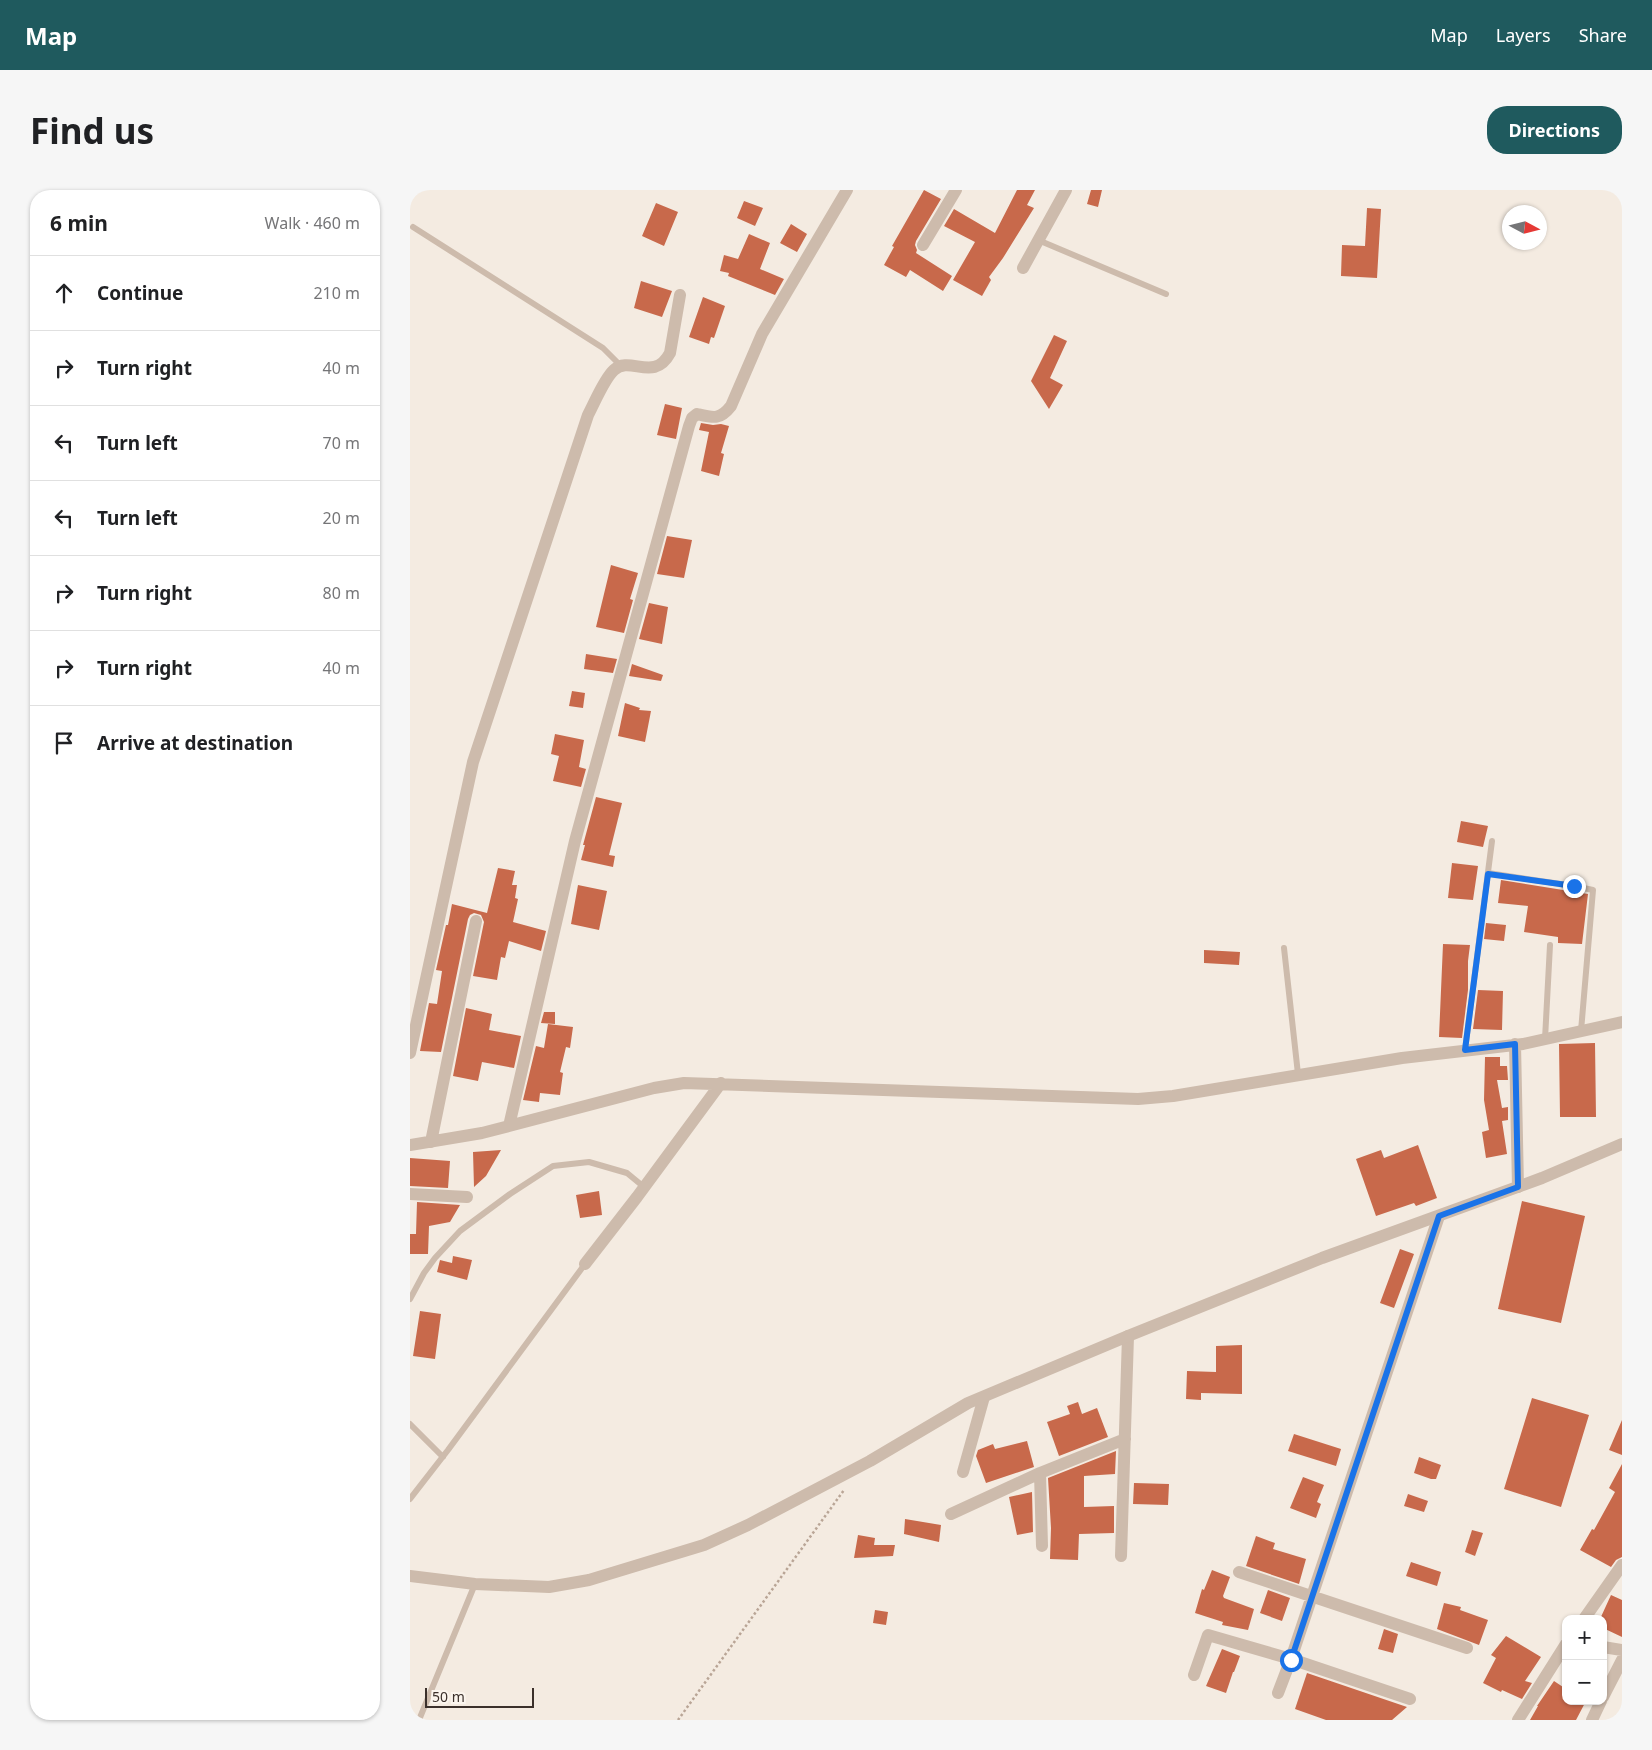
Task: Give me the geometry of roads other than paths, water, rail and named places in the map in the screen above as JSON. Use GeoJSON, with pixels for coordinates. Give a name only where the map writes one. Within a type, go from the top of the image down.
{"type":"FeatureCollection","features":[{"type":"Feature","properties":{"kind":"street"},"geometry":{"type":"LineString","coordinates":[[509,1126],[575,841],[689,426],[692,418],[697,414],[719,417],[725,414],[732,406],[762,334],[847,190]]}},
{"type":"Feature","properties":{"kind":"street"},"geometry":{"type":"LineString","coordinates":[[923,245],[956,190]]}},
{"type":"Feature","properties":{"kind":"street"},"geometry":{"type":"LineString","coordinates":[[1023,268],[1066,190]]}},
{"type":"Feature","properties":{"kind":"street"},"geometry":{"type":"LineString","coordinates":[[410,1053],[473,762],[588,415],[615,369],[621,366],[657,367],[666,361],[670,353],[680,295]]}},
{"type":"Feature","properties":{"kind":"street"},"geometry":{"type":"LineString","coordinates":[[431,1142],[476,921]]}},
{"type":"Feature","properties":{"kind":"street"},"geometry":{"type":"LineString","coordinates":[[410,1145],[482,1133],[668,1084],[721,1083],[1138,1099],[1173,1096],[1402,1058],[1515,1044],[1622,1022]]}},
{"type":"Feature","properties":{"kind":"street"},"geometry":{"type":"LineString","coordinates":[[1515,1044],[1518,1187]]}},
{"type":"Feature","properties":{"kind":"street"},"geometry":{"type":"LineString","coordinates":[[585,1264],[721,1083]]}},
{"type":"Feature","properties":{"kind":"street"},"geometry":{"type":"LineString","coordinates":[[410,1576],[475,1584],[549,1587],[589,1580],[704,1546],[870,1461],[968,1403],[1322,1258],[1518,1187],[1622,1144]]}},
{"type":"Feature","properties":{"kind":"street"},"geometry":{"type":"LineString","coordinates":[[410,1194],[467,1197]]}},
{"type":"Feature","properties":{"kind":"street"},"geometry":{"type":"LineString","coordinates":[[1278,1694],[1439,1216]]}},
{"type":"Feature","properties":{"kind":"street"},"geometry":{"type":"LineString","coordinates":[[1121,1556],[1128,1336]]}},
{"type":"Feature","properties":{"kind":"street"},"geometry":{"type":"LineString","coordinates":[[964,1472],[984,1397]]}},
{"type":"Feature","properties":{"kind":"street"},"geometry":{"type":"LineString","coordinates":[[951,1514],[1040,1473],[1125,1439]]}},
{"type":"Feature","properties":{"kind":"street"},"geometry":{"type":"LineString","coordinates":[[1040,1473],[1042,1546]]}},
{"type":"Feature","properties":{"kind":"street"},"geometry":{"type":"LineString","coordinates":[[1587,1615],[1622,1565]]}},
{"type":"Feature","properties":{"kind":"street"},"geometry":{"type":"LineString","coordinates":[[1239,1572],[1467,1648]]}},
{"type":"Feature","properties":{"kind":"street"},"geometry":{"type":"LineString","coordinates":[[1194,1676],[1208,1635],[1410,1699]]}},
{"type":"Feature","properties":{"kind":"street"},"geometry":{"type":"LineString","coordinates":[[1607,1648],[1622,1650]]}},
{"type":"Feature","properties":{"kind":"street"},"geometry":{"type":"LineString","coordinates":[[1518,1720],[1562,1650]]}},
{"type":"Feature","properties":{"kind":"street"},"geometry":{"type":"LineString","coordinates":[[1607,1689],[1622,1660]]}},
{"type":"Feature","properties":{"kind":"street"},"geometry":{"type":"LineString","coordinates":[[1592,1720],[1599,1705]]}},
{"type":"Feature","properties":{"kind":"lane"},"geometry":{"type":"LineString","coordinates":[[413,227],[603,348],[621,366]]}},
{"type":"Feature","properties":{"kind":"lane"},"geometry":{"type":"LineString","coordinates":[[1038,240],[1166,294]]}},
{"type":"Feature","properties":{"kind":"lane"},"geometry":{"type":"LineString","coordinates":[[1465,1050],[1492,841]]}},
{"type":"Feature","properties":{"kind":"lane"},"geometry":{"type":"LineString","coordinates":[[1488,874],[1593,890],[1582,1031]]}},
{"type":"Feature","properties":{"kind":"lane"},"geometry":{"type":"LineString","coordinates":[[1545,1039],[1550,945]]}},
{"type":"Feature","properties":{"kind":"lane"},"geometry":{"type":"LineString","coordinates":[[1284,948],[1298,1074]]}},
{"type":"Feature","properties":{"kind":"lane"},"geometry":{"type":"LineString","coordinates":[[410,1299],[424,1273],[435,1258],[460,1231],[510,1194],[553,1166],[589,1162],[627,1173],[644,1187]]}},
{"type":"Feature","properties":{"kind":"lane"},"geometry":{"type":"LineString","coordinates":[[410,1499],[585,1264]]}},
{"type":"Feature","properties":{"kind":"lane"},"geometry":{"type":"LineString","coordinates":[[410,1424],[443,1457]]}},
{"type":"Feature","properties":{"kind":"lane"},"geometry":{"type":"LineString","coordinates":[[419,1720],[475,1584]]}}]}
